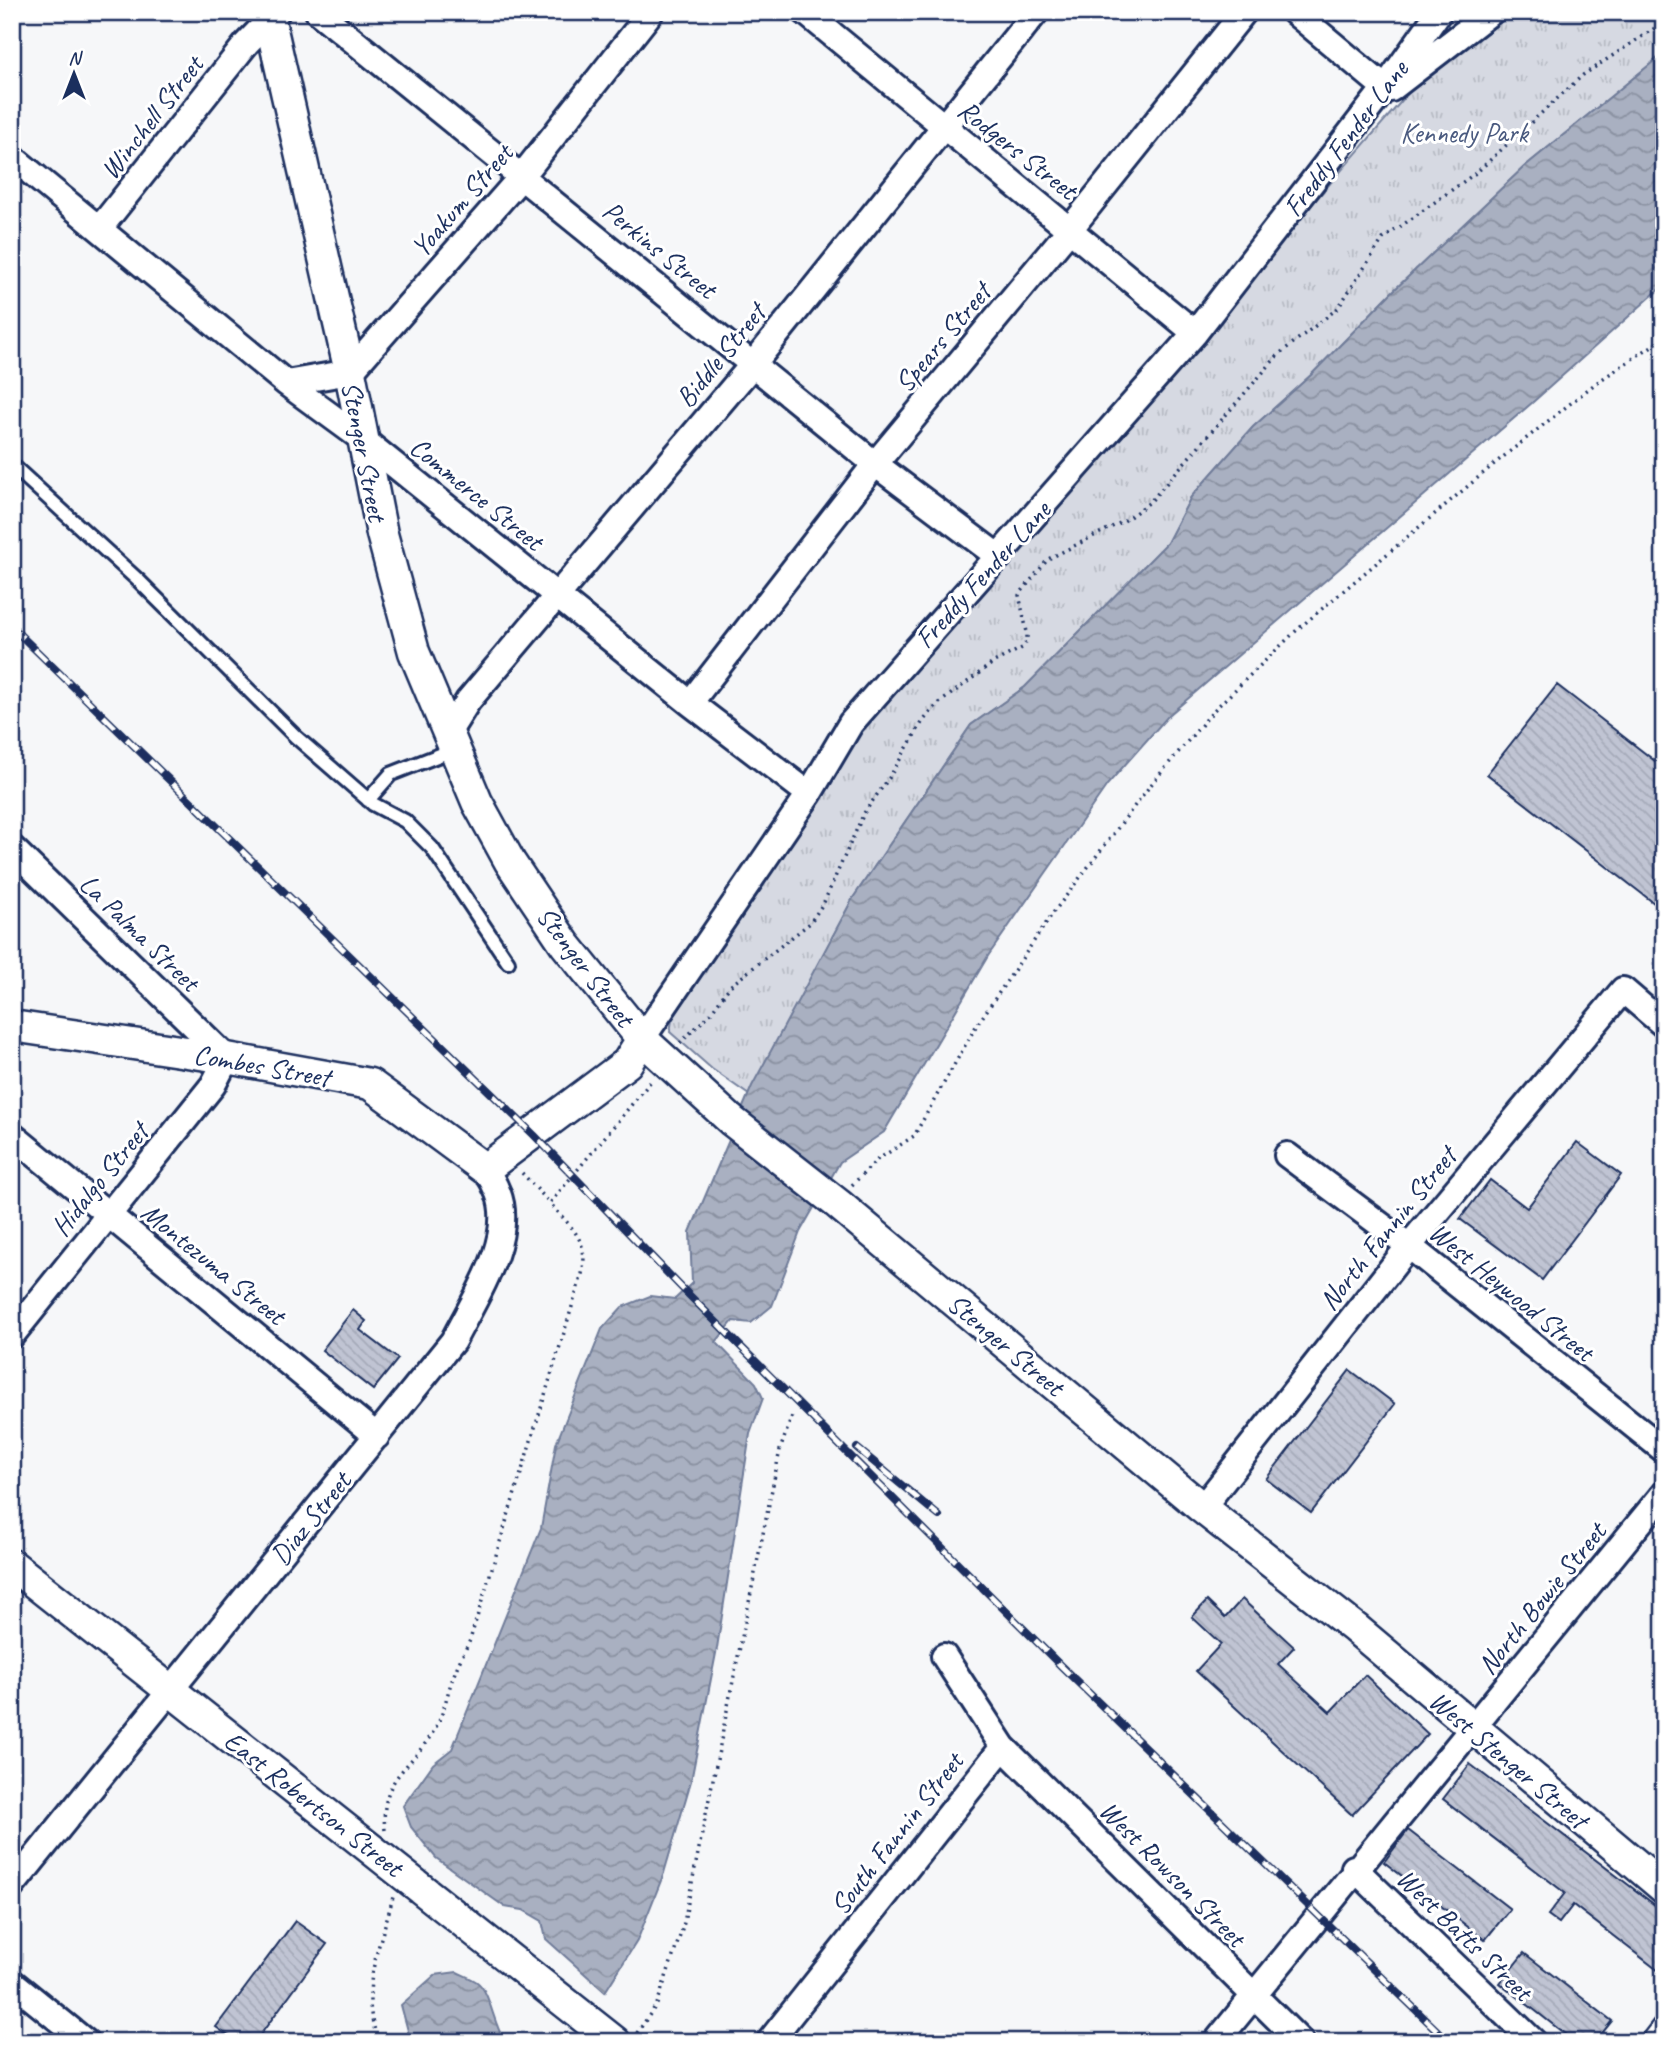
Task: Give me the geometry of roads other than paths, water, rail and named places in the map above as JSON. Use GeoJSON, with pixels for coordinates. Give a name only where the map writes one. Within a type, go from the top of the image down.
{"type":"FeatureCollection","features":[{"type":"Feature","properties":{"kind":"street","name":"Perkins Street"},"geometry":{"type":"LineString","coordinates":[[318,12],[754,363],[875,464],[999,558]]}},
{"type":"Feature","properties":{"kind":"street","name":"Yoakum Street"},"geometry":{"type":"LineString","coordinates":[[350,372],[522,176],[651,12]]}},
{"type":"Feature","properties":{"kind":"street","name":"Rodgers Street"},"geometry":{"type":"LineString","coordinates":[[804,12],[941,127],[1071,228],[1195,332]]}},
{"type":"Feature","properties":{"kind":"street","name":"Biddle Street"},"geometry":{"type":"LineString","coordinates":[[452,741],[468,701],[754,363],[941,127],[1037,12]]}},
{"type":"Feature","properties":{"kind":"street","name":"Spears Street"},"geometry":{"type":"LineString","coordinates":[[690,703],[875,464],[1071,228],[1244,12]]}},
{"type":"Feature","properties":{"kind":"street"},"geometry":{"type":"LineString","coordinates":[[1294,12],[1385,89],[1391,89],[1491,12]]}},
{"type":"Feature","properties":{"kind":"street","name":"Freddy Fender Lane"},"geometry":{"type":"LineString","coordinates":[[495,1162],[627,1063],[809,793],[851,723],[886,680],[999,558],[1195,332],[1385,89],[1439,12]]}},
{"type":"Feature","properties":{"kind":"street","name":"Winchell Street"},"geometry":{"type":"LineString","coordinates":[[100,228],[272,15]]}},
{"type":"Feature","properties":{"kind":"street","name":"Stenger Street"},"geometry":{"type":"LineString","coordinates":[[272,15],[350,372],[382,534],[414,652],[477,802],[510,862],[565,944],[642,1039],[732,1121],[838,1204],[1202,1507],[1354,1628]]}},
{"type":"Feature","properties":{"kind":"street","name":"Commerce Street"},"geometry":{"type":"LineString","coordinates":[[12,157],[286,383],[361,438],[690,703],[809,793]]}},
{"type":"Feature","properties":{"kind":"street"},"geometry":{"type":"LineString","coordinates":[[286,383],[350,372]]}},
{"type":"Feature","properties":{"kind":"street","name":"La Palma Street"},"geometry":{"type":"LineString","coordinates":[[12,848],[227,1058]]}},
{"type":"Feature","properties":{"kind":"street","name":"North Fannin Street"},"geometry":{"type":"LineString","coordinates":[[1202,1507],[1409,1246],[1623,990],[1664,1025]]}},
{"type":"Feature","properties":{"kind":"street","name":"Combes Street"},"geometry":{"type":"LineString","coordinates":[[12,1026],[227,1058],[370,1084],[495,1162]]}},
{"type":"Feature","properties":{"kind":"street","name":"Hidalgo Street"},"geometry":{"type":"LineString","coordinates":[[12,1335],[213,1085],[227,1058]]}},
{"type":"Feature","properties":{"kind":"street","name":"Montezuma Street"},"geometry":{"type":"LineString","coordinates":[[12,1135],[377,1436]]}},
{"type":"Feature","properties":{"kind":"street","name":"West Heywood Street"},"geometry":{"type":"LineString","coordinates":[[1287,1155],[1409,1246],[1664,1450]]}},
{"type":"Feature","properties":{"kind":"street","name":"Diaz Street"},"geometry":{"type":"LineString","coordinates":[[12,1886],[453,1341],[501,1242],[502,1211],[495,1162]]}},
{"type":"Feature","properties":{"kind":"street","name":"North Bowie Street"},"geometry":{"type":"LineString","coordinates":[[1216,2042],[1354,1868],[1473,1730],[1664,1493]]}},
{"type":"Feature","properties":{"kind":"street","name":"East Robertson Street"},"geometry":{"type":"LineString","coordinates":[[12,1565],[615,2042]]}},
{"type":"Feature","properties":{"kind":"street","name":"West Stenger Street"},"geometry":{"type":"LineString","coordinates":[[1354,1628],[1664,1888]]}},
{"type":"Feature","properties":{"kind":"street","name":"South Fannin Street"},"geometry":{"type":"LineString","coordinates":[[769,2042],[1003,1746],[944,1656]]}},
{"type":"Feature","properties":{"kind":"street","name":"West Rowson Street"},"geometry":{"type":"LineString","coordinates":[[1003,1746],[1301,2042]]}},
{"type":"Feature","properties":{"kind":"street","name":"West Batts Street"},"geometry":{"type":"LineString","coordinates":[[1354,1868],[1534,2042]]}},
{"type":"Feature","properties":{"kind":"street"},"geometry":{"type":"LineString","coordinates":[[12,1982],[86,2042]]}},
{"type":"Feature","properties":{"kind":"street"},"geometry":{"type":"LineString","coordinates":[[1654,2042],[1664,2029]]}},
{"type":"Feature","properties":{"kind":"lane"},"geometry":{"type":"LineString","coordinates":[[12,465],[139,581],[296,737],[368,800],[405,821],[432,848],[508,962]]}},
{"type":"Feature","properties":{"kind":"lane"},"geometry":{"type":"LineString","coordinates":[[368,800],[391,774],[452,741]]}},
{"type":"Feature","properties":{"kind":"water"},"geometry":{"type":"Polygon","coordinates":[[[1664,53],[1664,285],[1533,402],[1169,715],[1107,785],[988,956],[884,1132],[840,1162],[800,1232],[772,1306],[751,1323],[733,1321],[716,1342],[756,1383],[763,1398],[750,1434],[717,1648],[691,1781],[664,1873],[637,1941],[605,1992],[546,1939],[542,1921],[523,1910],[505,1907],[436,1858],[411,1827],[403,1806],[433,1764],[452,1749],[541,1528],[556,1444],[602,1329],[622,1307],[650,1296],[675,1299],[692,1283],[690,1232],[752,1086],[853,898],[971,725],[1025,687],[1167,543],[1191,497],[1253,427],[1311,375],[1390,294],[1524,167],[1664,53]]]}},
{"type":"Feature","properties":{"kind":"water"},"geometry":{"type":"Polygon","coordinates":[[[457,1972],[481,1986],[505,2042],[411,2042],[401,2005],[435,1975],[457,1972]]]}},
{"type":"Feature","properties":{"kind":"railway"},"geometry":{"type":"LineString","coordinates":[[12,627],[534,1135],[681,1287],[1061,1666],[1449,2042]]}},
{"type":"Feature","properties":{"kind":"railway"},"geometry":{"type":"LineString","coordinates":[[857,1448],[939,1516]]}},
{"type":"Feature","properties":{"kind":"park label","name":"Kennedy Park"},"geometry":{"type":"Point","coordinates":[1464,132]}}]}
